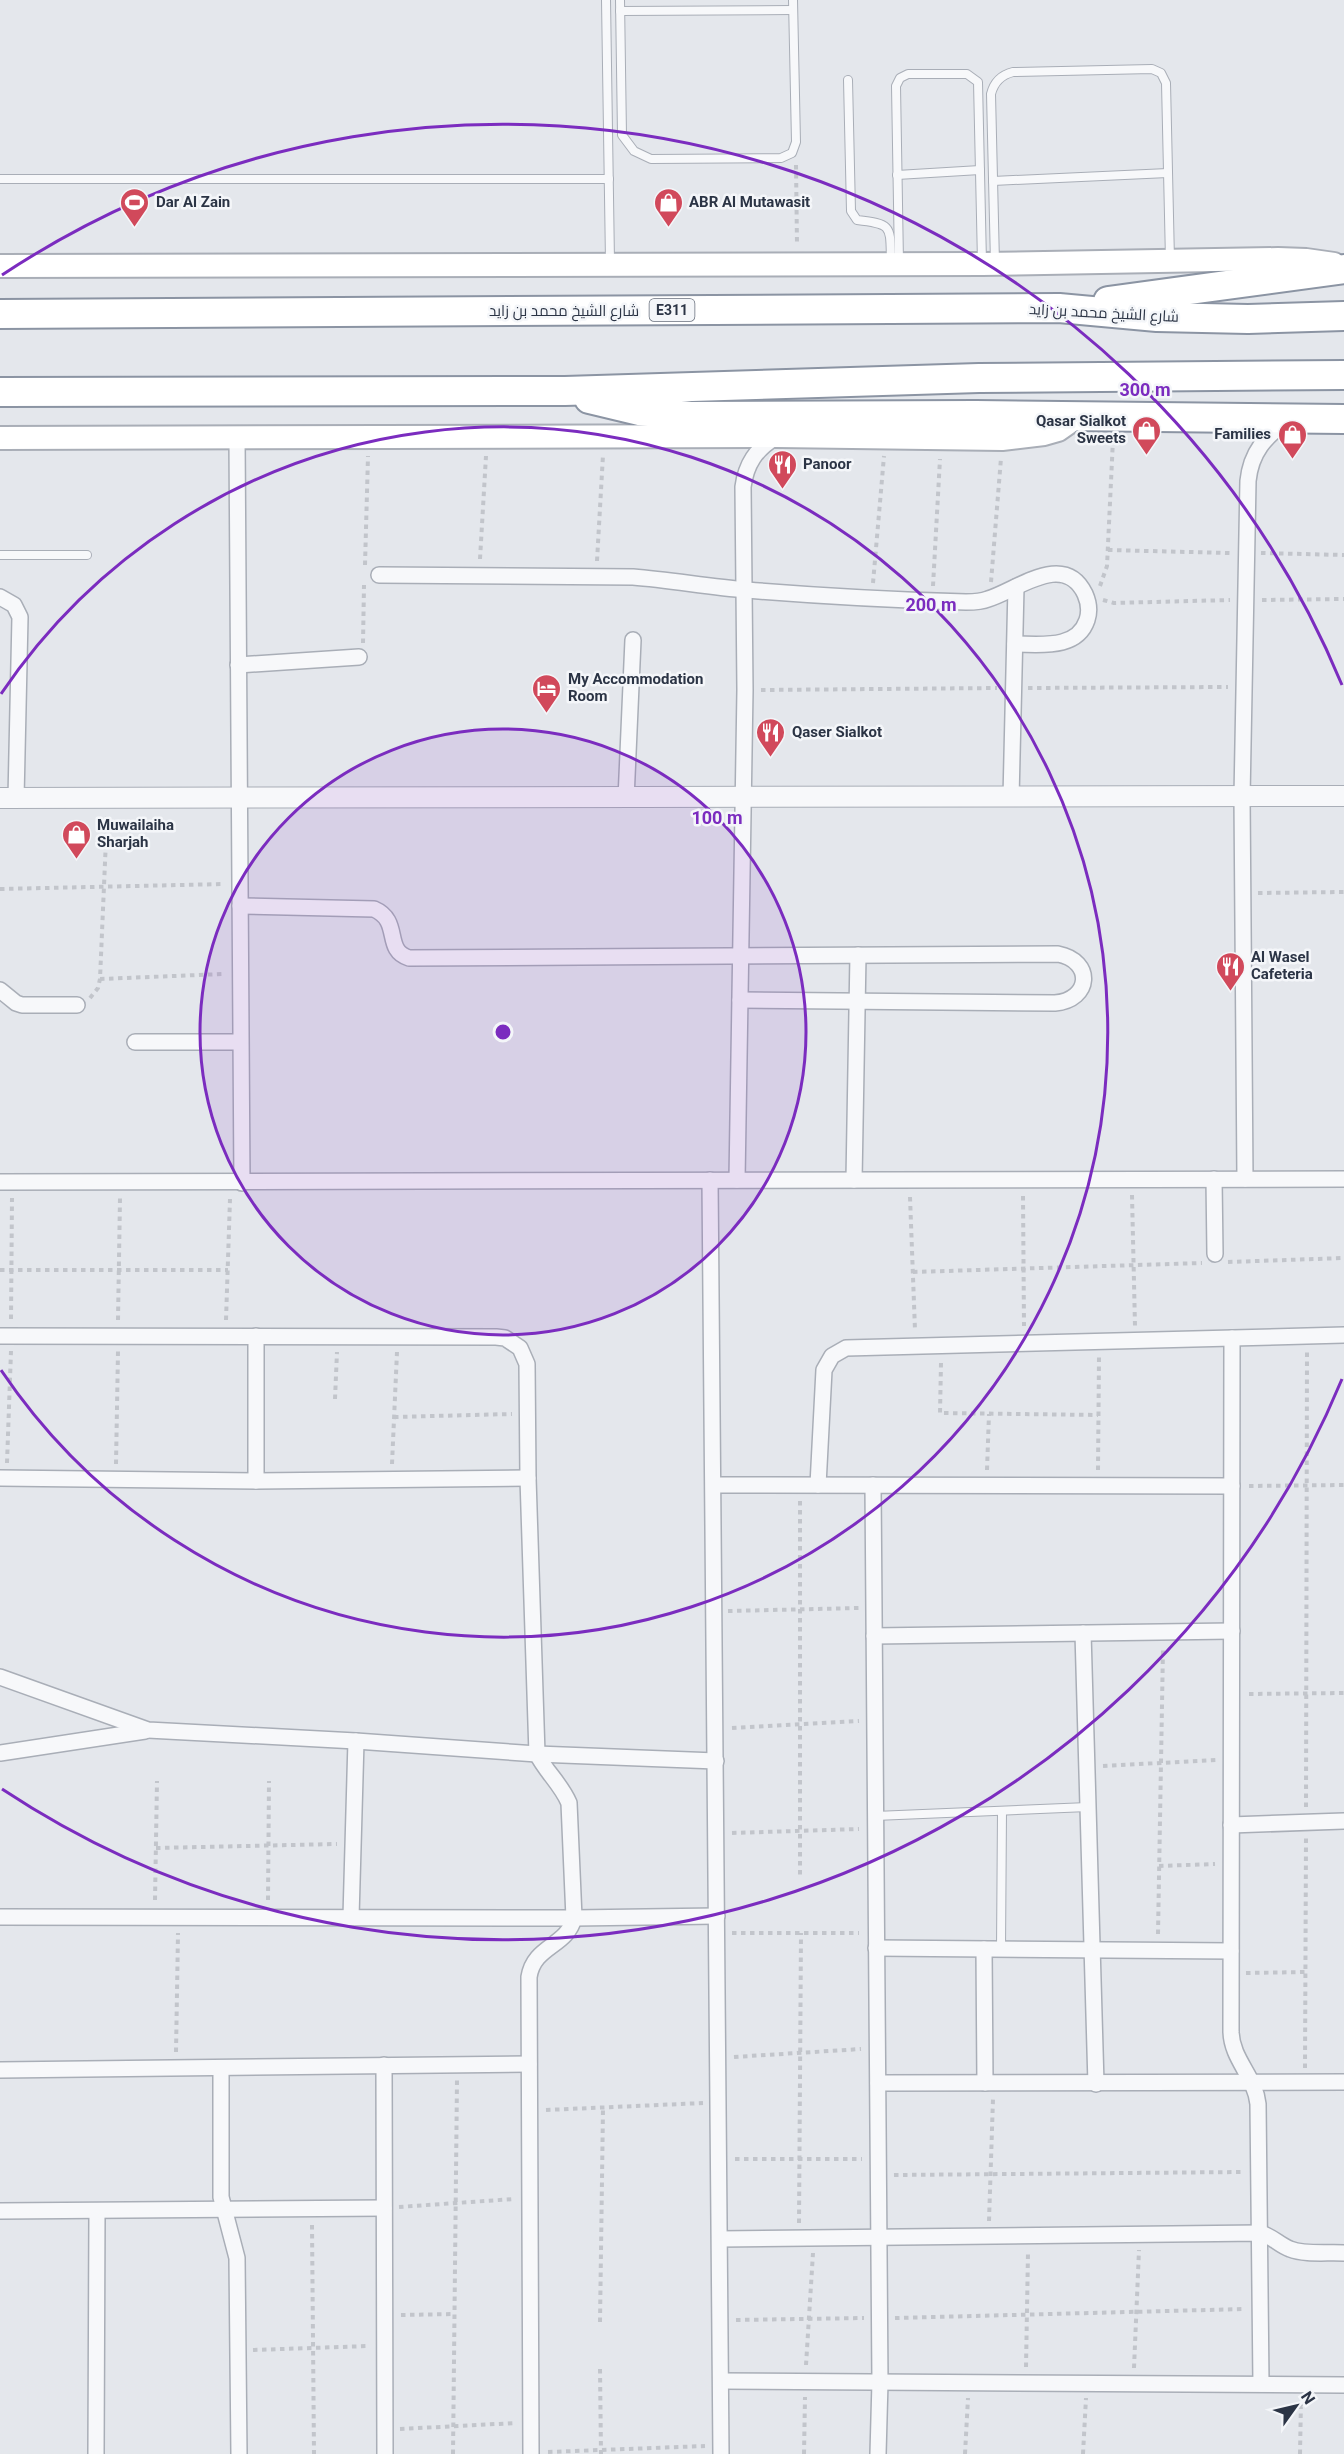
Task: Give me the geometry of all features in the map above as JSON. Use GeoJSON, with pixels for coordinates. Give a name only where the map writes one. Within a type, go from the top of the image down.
{"type":"FeatureCollection","features":[{"type":"Feature","properties":{"kind":"highway"},"geometry":{"type":"LineString","coordinates":[[1059,308],[1344,268]]}},
{"type":"Feature","properties":{"kind":"highway","name":"شارع الشيخ محمد بن زايد"},"geometry":{"type":"LineString","coordinates":[[0,314],[1059,308],[1157,317],[1248,319],[1344,316]]}},
{"type":"Feature","properties":{"kind":"highway"},"geometry":{"type":"LineString","coordinates":[[0,392],[565,391],[967,378],[1344,375]]}},
{"type":"Feature","properties":{"kind":"highway"},"geometry":{"type":"LineString","coordinates":[[565,391],[639,411],[690,416],[1078,416],[1344,420]]}},
{"type":"Feature","properties":{"kind":"main road"},"geometry":{"type":"LineString","coordinates":[[0,266],[895,262],[989,264],[1306,260],[1344,268]]}},
{"type":"Feature","properties":{"kind":"main road"},"geometry":{"type":"LineString","coordinates":[[0,438],[777,436],[1002,439],[1058,430],[1078,416]]}},
{"type":"Feature","properties":{"kind":"street"},"geometry":{"type":"LineString","coordinates":[[1245,1179],[1242,797],[1246,553],[1250,466],[1264,440],[1290,419]]}},
{"type":"Feature","properties":{"kind":"street"},"geometry":{"type":"LineString","coordinates":[[737,1180],[745,690],[744,476],[753,456],[777,436]]}},
{"type":"Feature","properties":{"kind":"street"},"geometry":{"type":"LineString","coordinates":[[236,1183],[240,1042],[237,438]]}},
{"type":"Feature","properties":{"kind":"street"},"geometry":{"type":"LineString","coordinates":[[379,574],[597,576],[670,580],[744,590],[980,602],[1044,575],[1066,576],[1076,582],[1092,598],[1085,624],[1079,634],[1070,640],[1059,644],[1015,644]]}},
{"type":"Feature","properties":{"kind":"street"},"geometry":{"type":"LineString","coordinates":[[1011,798],[1016,587]]}},
{"type":"Feature","properties":{"kind":"street"},"geometry":{"type":"LineString","coordinates":[[0,597],[14,605],[20,617],[8,798],[626,799],[1344,796]]}},
{"type":"Feature","properties":{"kind":"street"},"geometry":{"type":"LineString","coordinates":[[626,799],[633,640]]}},
{"type":"Feature","properties":{"kind":"street"},"geometry":{"type":"LineString","coordinates":[[238,665],[359,657]]}},
{"type":"Feature","properties":{"kind":"street"},"geometry":{"type":"LineString","coordinates":[[240,906],[374,909],[387,916],[394,947],[398,953],[409,958],[1058,954],[1077,961],[1083,970],[1084,980],[1081,990],[1074,998],[1065,1002],[740,1000]]}},
{"type":"Feature","properties":{"kind":"street"},"geometry":{"type":"LineString","coordinates":[[854,1180],[858,955]]}},
{"type":"Feature","properties":{"kind":"street"},"geometry":{"type":"LineString","coordinates":[[0,990],[22,1005],[77,1005]]}},
{"type":"Feature","properties":{"kind":"street"},"geometry":{"type":"LineString","coordinates":[[135,1042],[240,1042]]}},
{"type":"Feature","properties":{"kind":"street"},"geometry":{"type":"LineString","coordinates":[[1214,1179],[1215,1260]]}},
{"type":"Feature","properties":{"kind":"street"},"geometry":{"type":"LineString","coordinates":[[0,1182],[1344,1179]]}},
{"type":"Feature","properties":{"kind":"street"},"geometry":{"type":"LineString","coordinates":[[710,1180],[721,2450]]}},
{"type":"Feature","properties":{"kind":"street"},"geometry":{"type":"LineString","coordinates":[[818,1485],[823,1378],[826,1363],[832,1356],[846,1348],[1344,1335]]}},
{"type":"Feature","properties":{"kind":"street"},"geometry":{"type":"LineString","coordinates":[[0,1336],[496,1336],[513,1342],[525,1355],[537,1754],[545,1769],[564,1790],[569,1803],[574,1918],[570,1931],[538,1955],[531,1969],[531,2453]]}},
{"type":"Feature","properties":{"kind":"street"},"geometry":{"type":"LineString","coordinates":[[256,1336],[256,1481]]}},
{"type":"Feature","properties":{"kind":"street"},"geometry":{"type":"LineString","coordinates":[[1232,1338],[1231,2032],[1233,2049],[1254,2083],[1258,2104],[1262,2384]]}},
{"type":"Feature","properties":{"kind":"street"},"geometry":{"type":"LineString","coordinates":[[0,1478],[256,1481],[528,1478]]}},
{"type":"Feature","properties":{"kind":"street"},"geometry":{"type":"LineString","coordinates":[[714,1485],[1232,1486]]}},
{"type":"Feature","properties":{"kind":"street"},"geometry":{"type":"LineString","coordinates":[[873,1485],[880,2382],[878,2454]]}},
{"type":"Feature","properties":{"kind":"street"},"geometry":{"type":"LineString","coordinates":[[874,1636],[1232,1631]]}},
{"type":"Feature","properties":{"kind":"street"},"geometry":{"type":"LineString","coordinates":[[1083,1633],[1096,2084]]}},
{"type":"Feature","properties":{"kind":"street"},"geometry":{"type":"LineString","coordinates":[[0,1677],[148,1730]]}},
{"type":"Feature","properties":{"kind":"street"},"geometry":{"type":"LineString","coordinates":[[0,1753],[148,1730],[356,1741],[537,1754],[716,1761]]}},
{"type":"Feature","properties":{"kind":"street"},"geometry":{"type":"LineString","coordinates":[[351,1917],[356,1741]]}},
{"type":"Feature","properties":{"kind":"street"},"geometry":{"type":"LineString","coordinates":[[1231,1825],[1344,1821]]}},
{"type":"Feature","properties":{"kind":"street"},"geometry":{"type":"LineString","coordinates":[[0,1917],[574,1918],[717,1916]]}},
{"type":"Feature","properties":{"kind":"street"},"geometry":{"type":"LineString","coordinates":[[875,1940],[984,1949],[1231,1951]]}},
{"type":"Feature","properties":{"kind":"street"},"geometry":{"type":"LineString","coordinates":[[984,1949],[990,2083]]}},
{"type":"Feature","properties":{"kind":"street"},"geometry":{"type":"LineString","coordinates":[[0,2070],[530,2064]]}},
{"type":"Feature","properties":{"kind":"street"},"geometry":{"type":"LineString","coordinates":[[384,2065],[385,2454]]}},
{"type":"Feature","properties":{"kind":"street"},"geometry":{"type":"LineString","coordinates":[[221,2068],[220,2184],[223,2210],[237,2258],[239,2454]]}},
{"type":"Feature","properties":{"kind":"street"},"geometry":{"type":"LineString","coordinates":[[878,2083],[1344,2082]]}},
{"type":"Feature","properties":{"kind":"street"},"geometry":{"type":"LineString","coordinates":[[0,2211],[384,2208]]}},
{"type":"Feature","properties":{"kind":"street"},"geometry":{"type":"LineString","coordinates":[[96,2454],[97,2211]]}},
{"type":"Feature","properties":{"kind":"street"},"geometry":{"type":"LineString","coordinates":[[720,2239],[1260,2233],[1296,2251],[1344,2253]]}},
{"type":"Feature","properties":{"kind":"street"},"geometry":{"type":"LineString","coordinates":[[721,2381],[1344,2385]]}},
{"type":"Feature","properties":{"kind":"lane"},"geometry":{"type":"LineString","coordinates":[[606,0],[610,263]]}},
{"type":"Feature","properties":{"kind":"lane"},"geometry":{"type":"LineString","coordinates":[[620,0],[622,135],[634,151],[651,159],[781,158],[792,153],[796,142],[793,0]]}},
{"type":"Feature","properties":{"kind":"lane"},"geometry":{"type":"LineString","coordinates":[[620,11],[793,10]]}},
{"type":"Feature","properties":{"kind":"lane"},"geometry":{"type":"LineString","coordinates":[[989,264],[993,180],[991,94],[996,82],[1006,74],[1013,72],[1157,70],[1166,83],[1170,262]]}},
{"type":"Feature","properties":{"kind":"lane"},"geometry":{"type":"LineString","coordinates":[[895,262],[896,86],[900,78],[908,74],[967,74],[975,78],[979,87],[980,170],[989,264]]}},
{"type":"Feature","properties":{"kind":"lane"},"geometry":{"type":"LineString","coordinates":[[848,80],[851,211],[857,220],[876,221],[885,226],[890,235],[895,262]]}},
{"type":"Feature","properties":{"kind":"lane"},"geometry":{"type":"LineString","coordinates":[[897,175],[980,170]]}},
{"type":"Feature","properties":{"kind":"lane"},"geometry":{"type":"LineString","coordinates":[[993,180],[1168,173]]}},
{"type":"Feature","properties":{"kind":"lane"},"geometry":{"type":"LineString","coordinates":[[0,179],[609,179]]}},
{"type":"Feature","properties":{"kind":"lane"},"geometry":{"type":"LineString","coordinates":[[0,555],[87,555]]}},
{"type":"Feature","properties":{"kind":"lane"},"geometry":{"type":"LineString","coordinates":[[875,1822],[1002,1810],[1088,1807]]}},
{"type":"Feature","properties":{"kind":"lane"},"geometry":{"type":"LineString","coordinates":[[1001,1949],[1002,1810]]}},
{"type":"Feature","properties":{"kind":"path"},"geometry":{"type":"LineString","coordinates":[[792,153],[798,176],[797,263]]}},
{"type":"Feature","properties":{"kind":"path"},"geometry":{"type":"LineString","coordinates":[[1092,598],[1105,576],[1113,417]]}},
{"type":"Feature","properties":{"kind":"path"},"geometry":{"type":"LineString","coordinates":[[597,576],[604,436]]}},
{"type":"Feature","properties":{"kind":"path"},"geometry":{"type":"LineString","coordinates":[[359,657],[363,644],[368,437]]}},
{"type":"Feature","properties":{"kind":"path"},"geometry":{"type":"LineString","coordinates":[[479,575],[487,437]]}},
{"type":"Feature","properties":{"kind":"path"},"geometry":{"type":"LineString","coordinates":[[872,598],[886,437]]}},
{"type":"Feature","properties":{"kind":"path"},"geometry":{"type":"LineString","coordinates":[[932,601],[941,437]]}},
{"type":"Feature","properties":{"kind":"path"},"geometry":{"type":"LineString","coordinates":[[990,599],[1002,439]]}},
{"type":"Feature","properties":{"kind":"path"},"geometry":{"type":"LineString","coordinates":[[1108,550],[1344,555]]}},
{"type":"Feature","properties":{"kind":"path"},"geometry":{"type":"LineString","coordinates":[[1092,598],[1101,598],[1114,603],[1344,599]]}},
{"type":"Feature","properties":{"kind":"path"},"geometry":{"type":"LineString","coordinates":[[745,690],[1243,687]]}},
{"type":"Feature","properties":{"kind":"path"},"geometry":{"type":"LineString","coordinates":[[77,1005],[93,995],[100,979],[108,797]]}},
{"type":"Feature","properties":{"kind":"path"},"geometry":{"type":"LineString","coordinates":[[0,889],[239,883]]}},
{"type":"Feature","properties":{"kind":"path"},"geometry":{"type":"LineString","coordinates":[[1243,893],[1344,892]]}},
{"type":"Feature","properties":{"kind":"path"},"geometry":{"type":"LineString","coordinates":[[100,979],[239,974]]}},
{"type":"Feature","properties":{"kind":"path"},"geometry":{"type":"LineString","coordinates":[[909,1180],[916,1346]]}},
{"type":"Feature","properties":{"kind":"path"},"geometry":{"type":"LineString","coordinates":[[1023,1180],[1025,1343]]}},
{"type":"Feature","properties":{"kind":"path"},"geometry":{"type":"LineString","coordinates":[[1132,1180],[1135,1341]]}},
{"type":"Feature","properties":{"kind":"path"},"geometry":{"type":"LineString","coordinates":[[226,1336],[228,1270],[236,1183]]}},
{"type":"Feature","properties":{"kind":"path"},"geometry":{"type":"LineString","coordinates":[[913,1272],[1215,1260],[1344,1258]]}},
{"type":"Feature","properties":{"kind":"path"},"geometry":{"type":"LineString","coordinates":[[0,1270],[228,1270]]}},
{"type":"Feature","properties":{"kind":"path"},"geometry":{"type":"LineString","coordinates":[[335,1399],[338,1336]]}},
{"type":"Feature","properties":{"kind":"path"},"geometry":{"type":"LineString","coordinates":[[392,1479],[398,1336]]}},
{"type":"Feature","properties":{"kind":"path"},"geometry":{"type":"LineString","coordinates":[[1305,2082],[1307,1336]]}},
{"type":"Feature","properties":{"kind":"path"},"geometry":{"type":"LineString","coordinates":[[1098,1486],[1099,1342]]}},
{"type":"Feature","properties":{"kind":"path"},"geometry":{"type":"LineString","coordinates":[[941,1345],[940,1413],[1098,1414]]}},
{"type":"Feature","properties":{"kind":"path"},"geometry":{"type":"LineString","coordinates":[[394,1417],[528,1414]]}},
{"type":"Feature","properties":{"kind":"path"},"geometry":{"type":"LineString","coordinates":[[986,1486],[989,1414]]}},
{"type":"Feature","properties":{"kind":"path"},"geometry":{"type":"LineString","coordinates":[[800,1485],[800,1879]]}},
{"type":"Feature","properties":{"kind":"path"},"geometry":{"type":"LineString","coordinates":[[1232,1486],[1344,1485]]}},
{"type":"Feature","properties":{"kind":"path"},"geometry":{"type":"LineString","coordinates":[[715,1612],[874,1607]]}},
{"type":"Feature","properties":{"kind":"path"},"geometry":{"type":"LineString","coordinates":[[1158,1950],[1163,1632]]}},
{"type":"Feature","properties":{"kind":"path"},"geometry":{"type":"LineString","coordinates":[[1232,1695],[1344,1693]]}},
{"type":"Feature","properties":{"kind":"path"},"geometry":{"type":"LineString","coordinates":[[716,1729],[875,1721]]}},
{"type":"Feature","properties":{"kind":"path"},"geometry":{"type":"LineString","coordinates":[[1087,1766],[1231,1760]]}},
{"type":"Feature","properties":{"kind":"path"},"geometry":{"type":"LineString","coordinates":[[155,1917],[158,1781]]}},
{"type":"Feature","properties":{"kind":"path"},"geometry":{"type":"LineString","coordinates":[[268,1917],[269,1781]]}},
{"type":"Feature","properties":{"kind":"path"},"geometry":{"type":"LineString","coordinates":[[716,1834],[800,1831],[875,1822]]}},
{"type":"Feature","properties":{"kind":"path"},"geometry":{"type":"LineString","coordinates":[[156,1848],[353,1844]]}},
{"type":"Feature","properties":{"kind":"path"},"geometry":{"type":"LineString","coordinates":[[1160,1866],[1231,1864]]}},
{"type":"Feature","properties":{"kind":"path"},"geometry":{"type":"LineString","coordinates":[[175,2068],[178,1917]]}},
{"type":"Feature","properties":{"kind":"path"},"geometry":{"type":"LineString","coordinates":[[717,1933],[801,1933],[875,1940]]}},
{"type":"Feature","properties":{"kind":"path"},"geometry":{"type":"LineString","coordinates":[[801,1933],[799,2253],[813,2253],[804,2454]]}},
{"type":"Feature","properties":{"kind":"path"},"geometry":{"type":"LineString","coordinates":[[1231,1974],[1306,1972]]}},
{"type":"Feature","properties":{"kind":"path"},"geometry":{"type":"LineString","coordinates":[[718,2058],[877,2048]]}},
{"type":"Feature","properties":{"kind":"path"},"geometry":{"type":"LineString","coordinates":[[453,2454],[457,2065]]}},
{"type":"Feature","properties":{"kind":"path"},"geometry":{"type":"LineString","coordinates":[[989,2236],[990,2083]]}},
{"type":"Feature","properties":{"kind":"path"},"geometry":{"type":"LineString","coordinates":[[530,2111],[719,2102]]}},
{"type":"Feature","properties":{"kind":"path"},"geometry":{"type":"LineString","coordinates":[[600,2322],[603,2108]]}},
{"type":"Feature","properties":{"kind":"path"},"geometry":{"type":"LineString","coordinates":[[719,2159],[878,2159]]}},
{"type":"Feature","properties":{"kind":"path"},"geometry":{"type":"LineString","coordinates":[[878,2175],[1259,2171]]}},
{"type":"Feature","properties":{"kind":"path"},"geometry":{"type":"LineString","coordinates":[[384,2208],[530,2198]]}},
{"type":"Feature","properties":{"kind":"path"},"geometry":{"type":"LineString","coordinates":[[312,2209],[314,2454]]}},
{"type":"Feature","properties":{"kind":"path"},"geometry":{"type":"LineString","coordinates":[[1134,2383],[1139,2234]]}},
{"type":"Feature","properties":{"kind":"path"},"geometry":{"type":"LineString","coordinates":[[1026,2383],[1029,2236]]}},
{"type":"Feature","properties":{"kind":"path"},"geometry":{"type":"LineString","coordinates":[[720,2320],[809,2320],[1260,2308]]}},
{"type":"Feature","properties":{"kind":"path"},"geometry":{"type":"LineString","coordinates":[[385,2316],[455,2314]]}},
{"type":"Feature","properties":{"kind":"path"},"geometry":{"type":"LineString","coordinates":[[238,2350],[385,2345]]}},
{"type":"Feature","properties":{"kind":"path"},"geometry":{"type":"LineString","coordinates":[[600,2369],[601,2452]]}},
{"type":"Feature","properties":{"kind":"path"},"geometry":{"type":"LineString","coordinates":[[965,2454],[969,2382]]}},
{"type":"Feature","properties":{"kind":"path"},"geometry":{"type":"LineString","coordinates":[[1083,2454],[1087,2383]]}},
{"type":"Feature","properties":{"kind":"path"},"geometry":{"type":"LineString","coordinates":[[1300,2454],[1301,2384]]}},
{"type":"Feature","properties":{"kind":"path"},"geometry":{"type":"LineString","coordinates":[[385,2430],[531,2422]]}},
{"type":"Feature","properties":{"kind":"path"},"geometry":{"type":"LineString","coordinates":[[531,2453],[721,2450]]}},
{"type":"Feature","properties":{"kind":"place","name":"Dar Al Zain"},"geometry":{"type":"Point","coordinates":[135,228]}},
{"type":"Feature","properties":{"kind":"place","name":"ABR Al Mutawasit"},"geometry":{"type":"Point","coordinates":[668,228]}},
{"type":"Feature","properties":{"kind":"place","name":"Qasar Sialkot Sweets"},"geometry":{"type":"Point","coordinates":[1147,456]}},
{"type":"Feature","properties":{"kind":"place","name":"Families"},"geometry":{"type":"Point","coordinates":[1292,460]}},
{"type":"Feature","properties":{"kind":"place","name":"Panoor"},"geometry":{"type":"Point","coordinates":[782,490]}},
{"type":"Feature","properties":{"kind":"place","name":"My Accommodation Room"},"geometry":{"type":"Point","coordinates":[547,714]}},
{"type":"Feature","properties":{"kind":"place","name":"Qaser Sialkot"},"geometry":{"type":"Point","coordinates":[771,758]}},
{"type":"Feature","properties":{"kind":"place","name":"Muwailaiha Sharjah"},"geometry":{"type":"Point","coordinates":[76,860]}},
{"type":"Feature","properties":{"kind":"place","name":"Al Wasel Cafeteria"},"geometry":{"type":"Point","coordinates":[1230,992]}}]}
